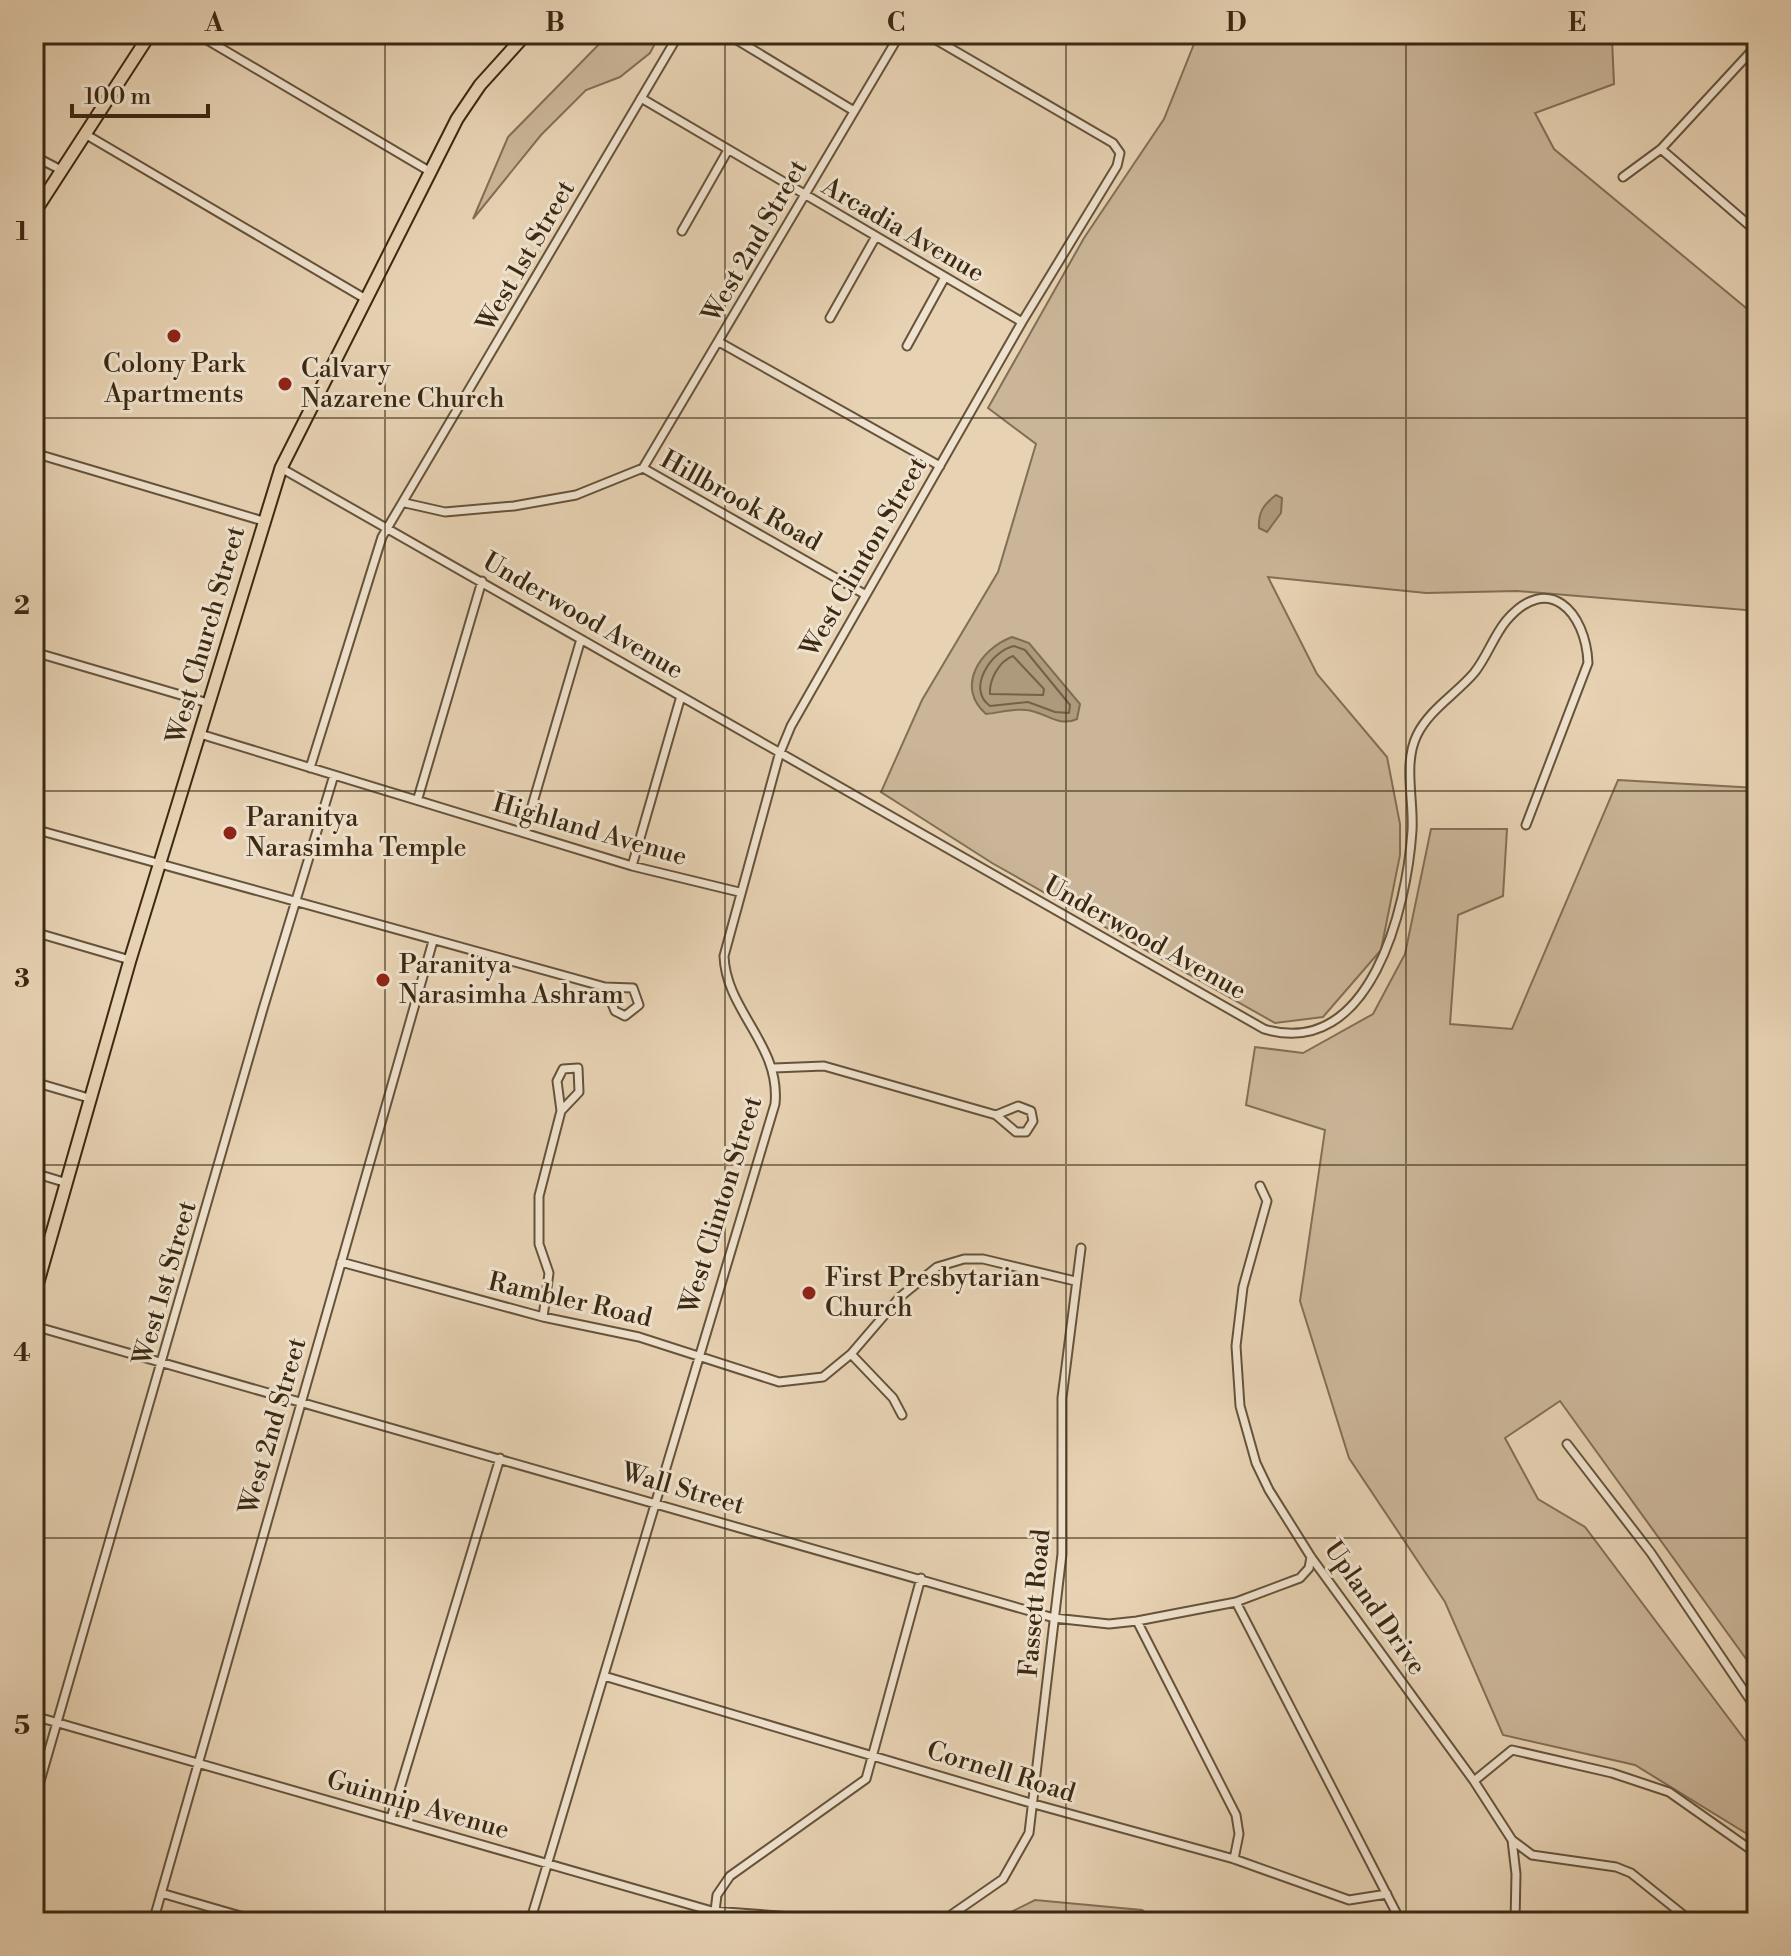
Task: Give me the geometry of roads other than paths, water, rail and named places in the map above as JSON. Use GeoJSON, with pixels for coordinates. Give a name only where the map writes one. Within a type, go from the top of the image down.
{"type":"FeatureCollection","features":[{"type":"Feature","properties":{"kind":"main road"},"geometry":{"type":"LineString","coordinates":[[34,213],[150,34]]}},
{"type":"Feature","properties":{"kind":"main road","name":"West Church Street"},"geometry":{"type":"LineString","coordinates":[[34,1296],[130,960],[162,864],[281,468],[429,171],[480,85],[526,34]]}},
{"type":"Feature","properties":{"kind":"street"},"geometry":{"type":"LineString","coordinates":[[197,34],[429,171]]}},
{"type":"Feature","properties":{"kind":"street","name":"West 1st Street"},"geometry":{"type":"LineString","coordinates":[[310,768],[387,528],[405,503],[679,34]]}},
{"type":"Feature","properties":{"kind":"street"},"geometry":{"type":"LineString","coordinates":[[727,34],[854,111]]}},
{"type":"Feature","properties":{"kind":"street","name":"West 2nd Street"},"geometry":{"type":"LineString","coordinates":[[643,468],[900,34]]}},
{"type":"Feature","properties":{"kind":"street","name":"West Clinton Street"},"geometry":{"type":"LineString","coordinates":[[530,1922],[775,1104],[774,1068],[725,976],[725,949],[779,755],[791,726],[1022,322],[1117,166],[1120,153],[1113,143],[926,34]]}},
{"type":"Feature","properties":{"kind":"street"},"geometry":{"type":"LineString","coordinates":[[1623,177],[1661,149],[1757,45]]}},
{"type":"Feature","properties":{"kind":"street","name":"Arcadia Avenue"},"geometry":{"type":"LineString","coordinates":[[641,98],[1022,322]]}},
{"type":"Feature","properties":{"kind":"street"},"geometry":{"type":"LineString","coordinates":[[85,134],[364,298]]}},
{"type":"Feature","properties":{"kind":"street"},"geometry":{"type":"LineString","coordinates":[[1661,149],[1757,232]]}},
{"type":"Feature","properties":{"kind":"street"},"geometry":{"type":"LineString","coordinates":[[682,231],[728,150]]}},
{"type":"Feature","properties":{"kind":"street"},"geometry":{"type":"LineString","coordinates":[[34,156],[61,170]]}},
{"type":"Feature","properties":{"kind":"street"},"geometry":{"type":"LineString","coordinates":[[830,318],[875,238]]}},
{"type":"Feature","properties":{"kind":"street"},"geometry":{"type":"LineString","coordinates":[[907,346],[945,277]]}},
{"type":"Feature","properties":{"kind":"street"},"geometry":{"type":"LineString","coordinates":[[719,342],[940,466]]}},
{"type":"Feature","properties":{"kind":"street"},"geometry":{"type":"LineString","coordinates":[[34,453],[263,521]]}},
{"type":"Feature","properties":{"kind":"street","name":"Underwood Avenue"},"geometry":{"type":"LineString","coordinates":[[281,468],[482,581],[779,755],[1264,1029],[1298,1034],[1319,1028],[1343,1013],[1364,989],[1386,953],[1396,928],[1406,882],[1413,807],[1411,748],[1418,732],[1475,671],[1505,622],[1520,607],[1544,598],[1560,600],[1578,622],[1587,646],[1588,663],[1526,825]]}},
{"type":"Feature","properties":{"kind":"street","name":"Hillbrook Road"},"geometry":{"type":"LineString","coordinates":[[405,503],[445,512],[514,506],[576,495],[643,468],[866,595]]}},
{"type":"Feature","properties":{"kind":"street"},"geometry":{"type":"LineString","coordinates":[[418,798],[482,581]]}},
{"type":"Feature","properties":{"kind":"street"},"geometry":{"type":"LineString","coordinates":[[524,833],[581,639]]}},
{"type":"Feature","properties":{"kind":"street"},"geometry":{"type":"LineString","coordinates":[[34,652],[208,703]]}},
{"type":"Feature","properties":{"kind":"street"},"geometry":{"type":"LineString","coordinates":[[632,866],[681,696]]}},
{"type":"Feature","properties":{"kind":"street","name":"Highland Avenue"},"geometry":{"type":"LineString","coordinates":[[200,734],[418,798],[632,866],[739,892]]}},
{"type":"Feature","properties":{"kind":"street","name":"West 1st Street"},"geometry":{"type":"LineString","coordinates":[[34,1802],[334,775]]}},
{"type":"Feature","properties":{"kind":"street"},"geometry":{"type":"LineString","coordinates":[[34,829],[297,899],[433,941],[605,987],[633,988],[639,1005],[625,1016],[615,1011],[605,987]]}},
{"type":"Feature","properties":{"kind":"street"},"geometry":{"type":"LineString","coordinates":[[34,932],[130,960]]}},
{"type":"Feature","properties":{"kind":"street","name":"West 2nd Street"},"geometry":{"type":"LineString","coordinates":[[153,1922],[433,941]]}},
{"type":"Feature","properties":{"kind":"street"},"geometry":{"type":"LineString","coordinates":[[774,1068],[824,1066],[996,1115],[1016,1132],[1031,1129],[1031,1111],[1018,1106],[996,1115]]}},
{"type":"Feature","properties":{"kind":"street"},"geometry":{"type":"LineString","coordinates":[[543,1317],[549,1273],[539,1244],[539,1196],[561,1111],[557,1081],[563,1069],[578,1068],[579,1092],[561,1111]]}},
{"type":"Feature","properties":{"kind":"street"},"geometry":{"type":"LineString","coordinates":[[34,1082],[92,1099]]}},
{"type":"Feature","properties":{"kind":"street"},"geometry":{"type":"LineString","coordinates":[[34,1173],[67,1183]]}},
{"type":"Feature","properties":{"kind":"street","name":"Upland Drive"},"geometry":{"type":"LineString","coordinates":[[1260,1186],[1267,1201],[1238,1316],[1236,1376],[1240,1406],[1256,1463],[1311,1557],[1474,1781],[1512,1840]]}},
{"type":"Feature","properties":{"kind":"street","name":"Fassett Road"},"geometry":{"type":"LineString","coordinates":[[941,1922],[983,1896],[1003,1879],[1029,1833],[1062,1554],[1062,1398],[1081,1248]]}},
{"type":"Feature","properties":{"kind":"street","name":"Rambler Road"},"geometry":{"type":"LineString","coordinates":[[341,1262],[543,1317],[698,1353],[747,1374],[779,1382],[823,1377],[851,1354],[900,1297],[937,1267],[964,1259],[983,1259],[1075,1281]]}},
{"type":"Feature","properties":{"kind":"street","name":"Wall Street"},"geometry":{"type":"LineString","coordinates":[[34,1326],[1054,1618],[1109,1624],[1236,1602],[1300,1578],[1309,1568],[1311,1557]]}},
{"type":"Feature","properties":{"kind":"street"},"geometry":{"type":"LineString","coordinates":[[851,1354],[893,1398],[902,1415]]}},
{"type":"Feature","properties":{"kind":"street"},"geometry":{"type":"LineString","coordinates":[[1567,1444],[1651,1553],[1757,1710]]}},
{"type":"Feature","properties":{"kind":"street"},"geometry":{"type":"LineString","coordinates":[[391,1818],[500,1458]]}},
{"type":"Feature","properties":{"kind":"street"},"geometry":{"type":"LineString","coordinates":[[751,1922],[712,1911],[717,1895],[730,1876],[866,1779],[921,1578]]}},
{"type":"Feature","properties":{"kind":"street"},"geometry":{"type":"LineString","coordinates":[[1236,1602],[1401,1922]]}},
{"type":"Feature","properties":{"kind":"street"},"geometry":{"type":"LineString","coordinates":[[1137,1621],[1236,1815],[1239,1834],[1234,1859]]}},
{"type":"Feature","properties":{"kind":"street","name":"Cornell Road"},"geometry":{"type":"LineString","coordinates":[[604,1676],[1034,1804],[1234,1859],[1349,1900],[1387,1894]]}},
{"type":"Feature","properties":{"kind":"street","name":"Guinnip Avenue"},"geometry":{"type":"LineString","coordinates":[[34,1716],[712,1911],[793,1917]]}},
{"type":"Feature","properties":{"kind":"street"},"geometry":{"type":"LineString","coordinates":[[1474,1781],[1512,1750],[1612,1773],[1669,1792],[1757,1854]]}},
{"type":"Feature","properties":{"kind":"street"},"geometry":{"type":"LineString","coordinates":[[1512,1840],[1516,1874],[1515,1922]]}},
{"type":"Feature","properties":{"kind":"street"},"geometry":{"type":"LineString","coordinates":[[1512,1840],[1532,1855],[1616,1867],[1631,1873],[1692,1922]]}},
{"type":"Feature","properties":{"kind":"street"},"geometry":{"type":"LineString","coordinates":[[161,1893],[261,1922]]}},
{"type":"Feature","properties":{"kind":"water"},"geometry":{"type":"Polygon","coordinates":[[[1276,495],[1282,498],[1281,513],[1267,532],[1259,528],[1260,517],[1265,505],[1276,495]]]}},
{"type":"Feature","properties":{"kind":"water"},"geometry":{"type":"Polygon","coordinates":[[[1012,637],[1029,643],[1080,704],[1077,719],[1064,722],[1021,710],[986,714],[977,703],[972,692],[975,670],[990,650],[1012,637]]]}},
{"type":"Feature","properties":{"kind":"place","name":"Colony Park Apartments"},"geometry":{"type":"Point","coordinates":[174,336]}},
{"type":"Feature","properties":{"kind":"place","name":"Calvary Nazarene Church"},"geometry":{"type":"Point","coordinates":[285,384]}},
{"type":"Feature","properties":{"kind":"place","name":"Paranitya Narasimha Temple"},"geometry":{"type":"Point","coordinates":[230,833]}},
{"type":"Feature","properties":{"kind":"place","name":"Paranitya Narasimha Ashram"},"geometry":{"type":"Point","coordinates":[383,980]}},
{"type":"Feature","properties":{"kind":"place","name":"First Presbytarian Church"},"geometry":{"type":"Point","coordinates":[809,1293]}}]}
